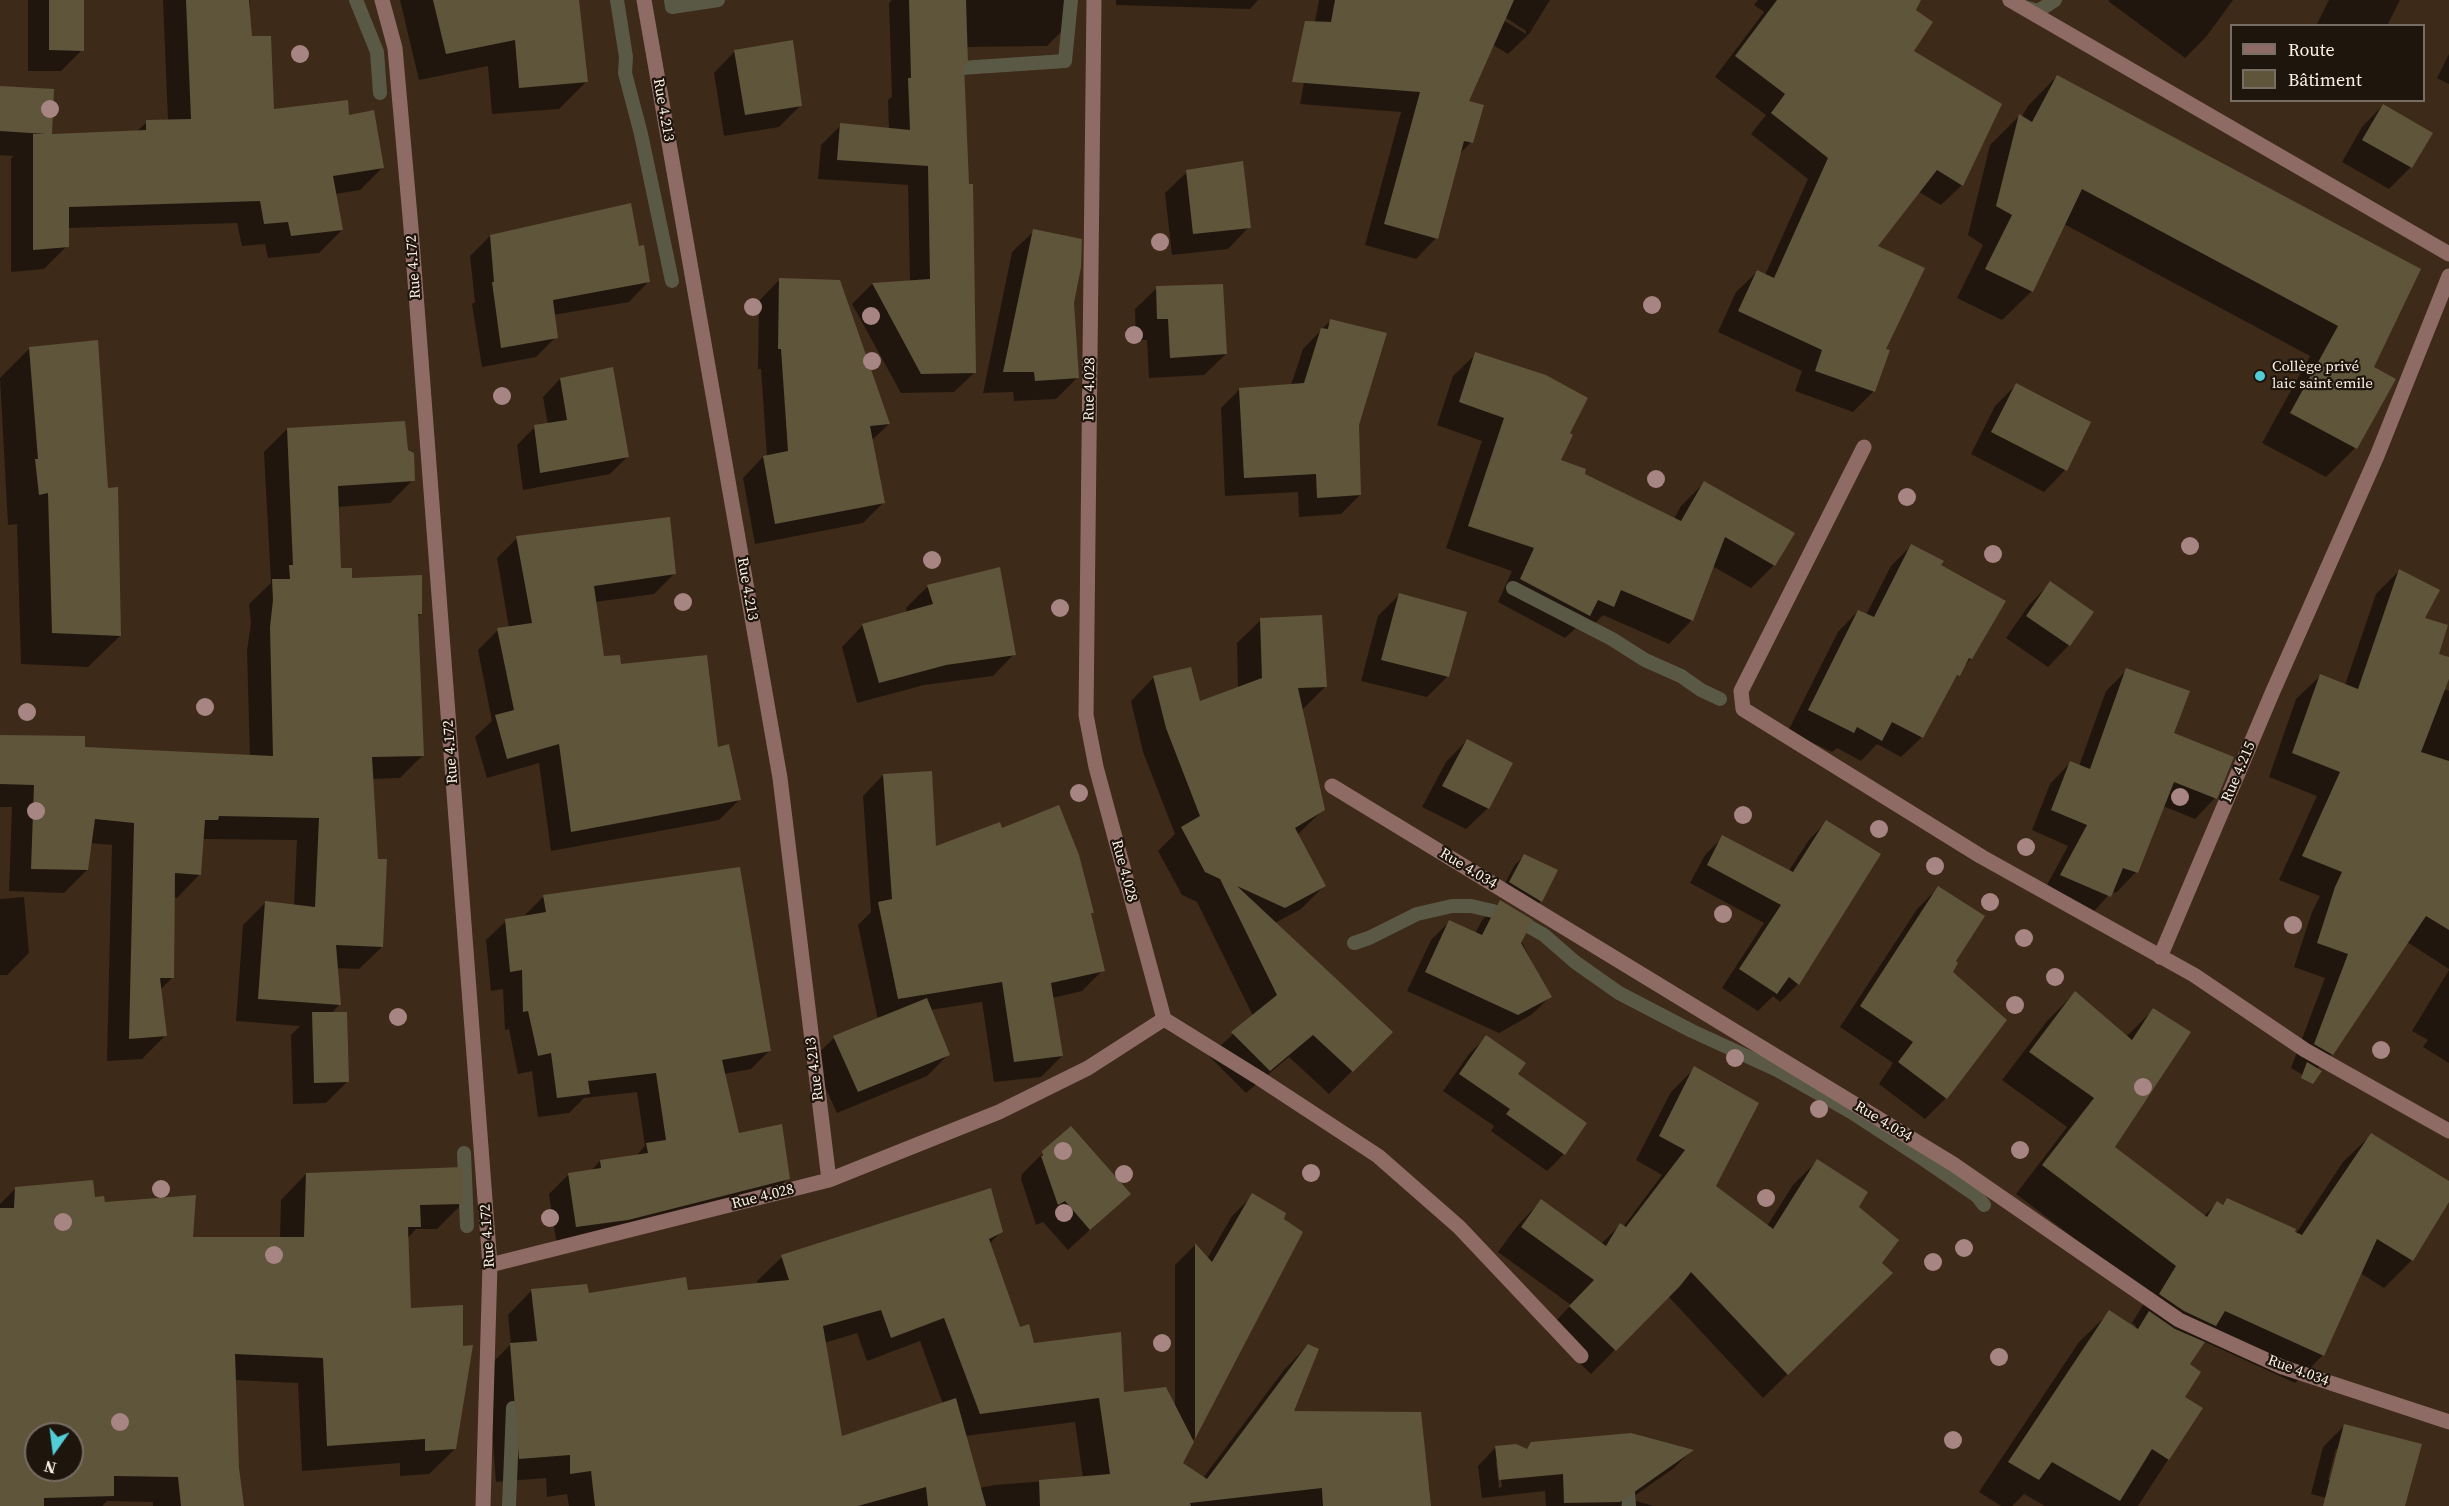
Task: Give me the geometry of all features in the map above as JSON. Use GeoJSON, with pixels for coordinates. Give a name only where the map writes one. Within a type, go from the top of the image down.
{"type":"FeatureCollection","features":[{"type":"Feature","properties":{"kind":"street","name":"Rue 4.172"},"geometry":{"type":"LineString","coordinates":[[381,0],[394,48],[411,228],[490,1265],[483,1506]]}},
{"type":"Feature","properties":{"kind":"street","name":"Rue 4.213"},"geometry":{"type":"LineString","coordinates":[[644,0],[780,778],[829,1180]]}},
{"type":"Feature","properties":{"kind":"street","name":"Rue 4.028"},"geometry":{"type":"LineString","coordinates":[[490,1265],[829,1180],[999,1112],[1088,1068],[1164,1019],[1096,767],[1086,715],[1094,0]]}},
{"type":"Feature","properties":{"kind":"street"},"geometry":{"type":"LineString","coordinates":[[2010,0],[2449,254]]}},
{"type":"Feature","properties":{"kind":"street","name":"Rue 4.215"},"geometry":{"type":"LineString","coordinates":[[2160,957],[2273,691],[2377,456],[2449,276]]}},
{"type":"Feature","properties":{"kind":"street"},"geometry":{"type":"LineString","coordinates":[[1864,447],[1741,691],[1743,709],[1982,857],[2194,975],[2305,1050],[2449,1131]]}},
{"type":"Feature","properties":{"kind":"street","name":"Rue 4.034"},"geometry":{"type":"LineString","coordinates":[[1332,786],[1953,1164],[2179,1320],[2282,1367],[2449,1422]]}},
{"type":"Feature","properties":{"kind":"street"},"geometry":{"type":"LineString","coordinates":[[1164,1019],[1378,1156],[1460,1227],[1581,1356]]}},
{"type":"Feature","properties":{"kind":"building"},"geometry":{"type":"Polygon","coordinates":[[[49,0],[84,0],[84,51],[49,50],[49,0]]]}},
{"type":"Feature","properties":{"kind":"building"},"geometry":{"type":"Polygon","coordinates":[[[186,0],[249,0],[252,36],[271,36],[274,109],[348,100],[349,115],[374,110],[384,168],[333,176],[343,230],[291,236],[288,222],[264,224],[260,201],[69,207],[69,247],[33,250],[33,134],[46,134],[0,131],[0,86],[54,89],[52,134],[146,130],[146,120],[191,119],[186,0]]]}},
{"type":"Feature","properties":{"kind":"building"},"geometry":{"type":"Polygon","coordinates":[[[433,0],[579,0],[588,82],[519,88],[515,40],[446,54],[433,0]]]}},
{"type":"Feature","properties":{"kind":"building"},"geometry":{"type":"Polygon","coordinates":[[[909,0],[966,0],[968,64],[964,64],[969,184],[973,184],[976,373],[921,374],[872,283],[930,279],[928,166],[837,160],[840,123],[910,130],[909,0]]]}},
{"type":"Feature","properties":{"kind":"building"},"geometry":{"type":"Polygon","coordinates":[[[1335,0],[1514,0],[1469,101],[1484,105],[1473,143],[1464,141],[1438,239],[1384,224],[1420,92],[1292,82],[1305,21],[1331,22],[1335,0]]]}},
{"type":"Feature","properties":{"kind":"building"},"geometry":{"type":"Polygon","coordinates":[[[1777,0],[1921,0],[1916,10],[1933,22],[1914,51],[2002,104],[1963,186],[1937,170],[1878,246],[1925,268],[1886,349],[1890,350],[1875,392],[1815,371],[1822,350],[1738,311],[1757,270],[1774,278],[1828,158],[1771,113],[1785,94],[1735,56],[1777,0]]]}},
{"type":"Feature","properties":{"kind":"building"},"geometry":{"type":"Polygon","coordinates":[[[793,40],[802,106],[745,115],[734,50],[793,40]]]}},
{"type":"Feature","properties":{"kind":"building"},"geometry":{"type":"Polygon","coordinates":[[[2057,75],[2421,269],[2374,367],[2396,379],[2357,449],[2290,413],[2338,326],[2082,189],[2033,292],[1985,269],[2012,215],[1996,206],[2019,114],[2032,122],[2057,75]]]}},
{"type":"Feature","properties":{"kind":"building"},"geometry":{"type":"Polygon","coordinates":[[[2383,104],[2433,133],[2412,168],[2362,140],[2383,104]]]}},
{"type":"Feature","properties":{"kind":"building"},"geometry":{"type":"Polygon","coordinates":[[[1243,161],[1251,228],[1193,234],[1186,170],[1243,161]]]}},
{"type":"Feature","properties":{"kind":"building"},"geometry":{"type":"Polygon","coordinates":[[[631,203],[639,246],[644,245],[650,282],[553,300],[558,338],[501,348],[492,282],[494,282],[490,235],[631,203]]]}},
{"type":"Feature","properties":{"kind":"building"},"geometry":{"type":"Polygon","coordinates":[[[1033,229],[1082,239],[1081,267],[1074,303],[1079,378],[1035,381],[1034,372],[1003,372],[1033,229]]]}},
{"type":"Feature","properties":{"kind":"building"},"geometry":{"type":"Polygon","coordinates":[[[779,278],[840,280],[890,424],[870,426],[885,503],[775,524],[763,456],[788,451],[781,349],[778,349],[779,278]]]}},
{"type":"Feature","properties":{"kind":"building"},"geometry":{"type":"Polygon","coordinates":[[[1223,284],[1227,354],[1170,358],[1168,319],[1157,319],[1156,286],[1223,284]]]}},
{"type":"Feature","properties":{"kind":"building"},"geometry":{"type":"Polygon","coordinates":[[[1330,319],[1387,333],[1359,425],[1361,495],[1317,498],[1316,474],[1244,478],[1239,388],[1304,383],[1321,328],[1328,329],[1330,319]]]}},
{"type":"Feature","properties":{"kind":"building"},"geometry":{"type":"Polygon","coordinates":[[[98,340],[108,488],[118,487],[121,636],[52,633],[48,493],[39,495],[35,459],[38,459],[29,347],[98,340]]]}},
{"type":"Feature","properties":{"kind":"building"},"geometry":{"type":"Polygon","coordinates":[[[1475,352],[1546,375],[1588,398],[1570,433],[1573,435],[1561,460],[1586,469],[1585,474],[1681,521],[1704,481],[1795,533],[1775,566],[1725,537],[1693,621],[1621,590],[1614,607],[1598,600],[1590,616],[1520,579],[1534,548],[1468,526],[1504,418],[1459,402],[1475,352]]]}},
{"type":"Feature","properties":{"kind":"building"},"geometry":{"type":"Polygon","coordinates":[[[613,367],[629,457],[540,473],[534,425],[567,420],[560,378],[613,367]]]}},
{"type":"Feature","properties":{"kind":"building"},"geometry":{"type":"Polygon","coordinates":[[[2016,383],[2091,422],[2067,471],[1991,432],[2016,383]]]}},
{"type":"Feature","properties":{"kind":"building"},"geometry":{"type":"Polygon","coordinates":[[[405,421],[408,450],[414,453],[415,481],[338,486],[341,568],[352,568],[352,578],[422,575],[422,614],[418,614],[424,756],[372,757],[378,859],[387,859],[383,947],[336,945],[341,1005],[258,999],[265,901],[315,907],[319,818],[219,816],[218,820],[205,820],[201,875],[175,873],[174,978],[160,978],[167,1036],[129,1039],[134,823],[95,819],[88,870],[31,869],[34,785],[0,784],[0,735],[85,736],[85,747],[273,756],[270,627],[273,600],[272,579],[290,579],[289,565],[293,565],[287,428],[405,421]]]}},
{"type":"Feature","properties":{"kind":"building"},"geometry":{"type":"Polygon","coordinates":[[[670,517],[676,574],[594,586],[604,656],[620,655],[621,664],[707,655],[718,747],[729,744],[741,800],[571,832],[559,744],[507,759],[495,715],[514,710],[497,628],[532,623],[516,536],[670,517]]]}},
{"type":"Feature","properties":{"kind":"building"},"geometry":{"type":"Polygon","coordinates":[[[1911,544],[1944,561],[1941,565],[2006,601],[1972,659],[1969,658],[1960,676],[1957,675],[1923,738],[1892,722],[1882,741],[1857,727],[1854,733],[1808,710],[1858,610],[1874,617],[1911,544]]]}},
{"type":"Feature","properties":{"kind":"building"},"geometry":{"type":"Polygon","coordinates":[[[1000,567],[1016,655],[946,665],[879,683],[862,624],[933,604],[927,585],[1000,567]]]}},
{"type":"Feature","properties":{"kind":"building"},"geometry":{"type":"Polygon","coordinates":[[[2399,569],[2440,590],[2425,618],[2448,625],[2439,654],[2449,657],[2449,679],[2421,752],[2449,761],[2449,930],[2426,916],[2333,1055],[2314,1044],[2348,954],[2317,943],[2342,872],[2302,856],[2340,772],[2292,753],[2320,674],[2358,689],[2399,569]]]}},
{"type":"Feature","properties":{"kind":"building"},"geometry":{"type":"Polygon","coordinates":[[[2050,581],[2094,612],[2070,646],[2026,616],[2050,581]]]}},
{"type":"Feature","properties":{"kind":"building"},"geometry":{"type":"Polygon","coordinates":[[[1399,593],[1467,612],[1449,677],[1381,660],[1399,593]]]}},
{"type":"Feature","properties":{"kind":"building"},"geometry":{"type":"Polygon","coordinates":[[[1322,615],[1327,687],[1298,688],[1325,810],[1295,828],[1326,886],[1285,908],[1237,886],[1393,1032],[1353,1072],[1313,1035],[1270,1071],[1231,1032],[1277,995],[1220,879],[1205,872],[1181,827],[1200,816],[1166,728],[1153,676],[1191,667],[1200,701],[1262,678],[1260,618],[1322,615]]]}},
{"type":"Feature","properties":{"kind":"building"},"geometry":{"type":"Polygon","coordinates":[[[2126,668],[2190,691],[2174,733],[2234,757],[2217,799],[2174,782],[2138,873],[2123,868],[2111,897],[2060,875],[2087,825],[2051,810],[2070,761],[2090,769],[2126,668]]]}},
{"type":"Feature","properties":{"kind":"building"},"geometry":{"type":"Polygon","coordinates":[[[1467,739],[1513,763],[1489,809],[1442,786],[1467,739]]]}},
{"type":"Feature","properties":{"kind":"building"},"geometry":{"type":"Polygon","coordinates":[[[932,771],[936,846],[1000,822],[1002,828],[1059,805],[1079,855],[1094,913],[1091,913],[1105,971],[1051,983],[1063,1056],[1014,1062],[1002,982],[898,999],[878,902],[892,899],[883,774],[932,771]]]}},
{"type":"Feature","properties":{"kind":"building"},"geometry":{"type":"Polygon","coordinates":[[[1826,820],[1881,854],[1799,985],[1789,977],[1777,994],[1739,969],[1781,905],[1707,865],[1722,835],[1793,872],[1826,820]]]}},
{"type":"Feature","properties":{"kind":"building"},"geometry":{"type":"Polygon","coordinates":[[[1524,854],[1558,870],[1542,902],[1509,882],[1524,854]]]}},
{"type":"Feature","properties":{"kind":"building"},"geometry":{"type":"Polygon","coordinates":[[[740,867],[771,1051],[722,1060],[739,1133],[782,1124],[790,1179],[628,1220],[576,1227],[568,1173],[601,1168],[600,1160],[648,1153],[646,1143],[666,1140],[656,1073],[588,1081],[590,1094],[557,1098],[551,1053],[538,1056],[528,1011],[523,1012],[522,970],[510,972],[505,919],[546,912],[543,895],[740,867]]]}},
{"type":"Feature","properties":{"kind":"building"},"geometry":{"type":"Polygon","coordinates":[[[1938,886],[1985,916],[1956,961],[1958,963],[1953,972],[2007,1020],[1947,1099],[1898,1062],[1913,1042],[1860,1006],[1938,886]]]}},
{"type":"Feature","properties":{"kind":"building"},"geometry":{"type":"Polygon","coordinates":[[[1500,900],[1533,920],[1521,943],[1552,997],[1518,1015],[1425,972],[1449,920],[1482,935],[1500,900]]]}},
{"type":"Feature","properties":{"kind":"building"},"geometry":{"type":"Polygon","coordinates":[[[2075,991],[2132,1040],[2153,1008],[2191,1032],[2115,1147],[2207,1217],[2217,1201],[2223,1205],[2227,1198],[2296,1229],[2295,1232],[2302,1235],[2371,1133],[2449,1181],[2449,1202],[2413,1261],[2377,1239],[2324,1356],[2225,1311],[2216,1326],[2184,1311],[2159,1294],[2176,1266],[2042,1165],[2094,1098],[2029,1052],[2075,991]]]}},
{"type":"Feature","properties":{"kind":"building"},"geometry":{"type":"Polygon","coordinates":[[[927,998],[950,1055],[858,1092],[833,1036],[927,998]]]}},
{"type":"Feature","properties":{"kind":"building"},"geometry":{"type":"Polygon","coordinates":[[[312,1012],[347,1012],[349,1082],[314,1083],[312,1012]]]}},
{"type":"Feature","properties":{"kind":"building"},"geometry":{"type":"Polygon","coordinates":[[[1486,1035],[1526,1063],[1518,1074],[1587,1123],[1565,1155],[1506,1114],[1510,1109],[1459,1074],[1486,1035]]]}},
{"type":"Feature","properties":{"kind":"building"},"geometry":{"type":"Polygon","coordinates":[[[2307,1062],[2322,1071],[2313,1084],[2301,1078],[2307,1062]]]}},
{"type":"Feature","properties":{"kind":"building"},"geometry":{"type":"Polygon","coordinates":[[[1694,1066],[1759,1103],[1716,1186],[1773,1229],[1817,1159],[1868,1192],[1859,1207],[1899,1240],[1882,1263],[1893,1273],[1788,1375],[1691,1272],[1616,1351],[1569,1306],[1594,1280],[1521,1227],[1541,1199],[1606,1246],[1620,1223],[1626,1227],[1685,1150],[1659,1136],[1694,1066]]]}},
{"type":"Feature","properties":{"kind":"building"},"geometry":{"type":"Polygon","coordinates":[[[1071,1126],[1131,1194],[1090,1230],[1065,1201],[1058,1205],[1041,1156],[1043,1156],[1042,1151],[1071,1126]]]}},
{"type":"Feature","properties":{"kind":"building"},"geometry":{"type":"Polygon","coordinates":[[[463,1167],[463,1204],[420,1205],[421,1227],[408,1227],[411,1308],[463,1305],[463,1346],[473,1345],[456,1449],[425,1451],[425,1439],[327,1446],[323,1358],[235,1354],[239,1468],[244,1506],[181,1506],[178,1477],[114,1476],[114,1496],[44,1498],[44,1506],[0,1506],[0,1208],[14,1208],[15,1187],[93,1180],[95,1197],[104,1196],[105,1202],[196,1195],[193,1237],[304,1237],[306,1173],[463,1167]]]}},
{"type":"Feature","properties":{"kind":"building"},"geometry":{"type":"Polygon","coordinates":[[[991,1188],[1003,1232],[989,1239],[1020,1327],[1029,1324],[1034,1343],[1121,1332],[1124,1392],[1166,1387],[1194,1442],[1183,1463],[1207,1479],[1308,1344],[1319,1349],[1294,1411],[1421,1412],[1431,1506],[1323,1506],[1322,1488],[1190,1503],[1191,1506],[1040,1506],[1039,1480],[1110,1474],[1099,1398],[980,1414],[944,1318],[891,1338],[881,1310],[823,1326],[842,1436],[956,1398],[986,1506],[928,1506],[926,1487],[858,1506],[595,1506],[591,1471],[570,1474],[570,1455],[519,1459],[510,1343],[537,1341],[531,1289],[587,1284],[589,1293],[686,1277],[688,1290],[789,1280],[781,1255],[991,1188]]]}},
{"type":"Feature","properties":{"kind":"building"},"geometry":{"type":"Polygon","coordinates":[[[1252,1193],[1286,1213],[1284,1219],[1303,1232],[1195,1439],[1195,1243],[1212,1262],[1252,1193]]]}},
{"type":"Feature","properties":{"kind":"building"},"geometry":{"type":"Polygon","coordinates":[[[2109,1310],[2138,1329],[2149,1311],[2175,1329],[2205,1342],[2190,1364],[2201,1372],[2185,1397],[2203,1408],[2169,1460],[2152,1449],[2120,1501],[2052,1462],[2039,1480],[2008,1462],[2109,1310]]]}},
{"type":"Feature","properties":{"kind":"building"},"geometry":{"type":"Polygon","coordinates":[[[2344,1424],[2422,1444],[2405,1506],[2323,1506],[2344,1424]]]}},
{"type":"Feature","properties":{"kind":"building"},"geometry":{"type":"Polygon","coordinates":[[[1631,1433],[1694,1450],[1620,1502],[1564,1503],[1563,1474],[1499,1480],[1495,1446],[1516,1444],[1527,1449],[1531,1442],[1631,1433]]]}},
{"type":"Feature","properties":{"kind":"waterway"},"geometry":{"type":"LineString","coordinates":[[356,0],[377,52],[380,93]]}},
{"type":"Feature","properties":{"kind":"waterway"},"geometry":{"type":"LineString","coordinates":[[617,0],[626,57],[625,73],[641,134],[672,281]]}},
{"type":"Feature","properties":{"kind":"waterway"},"geometry":{"type":"LineString","coordinates":[[671,0],[672,7],[718,0]]}},
{"type":"Feature","properties":{"kind":"waterway"},"geometry":{"type":"LineString","coordinates":[[946,69],[1065,61],[1071,0]]}},
{"type":"Feature","properties":{"kind":"waterway"},"geometry":{"type":"LineString","coordinates":[[2024,7],[2038,11],[2055,0]]}},
{"type":"Feature","properties":{"kind":"waterway"},"geometry":{"type":"LineString","coordinates":[[1513,588],[1612,639],[1645,660],[1681,676],[1701,690],[1720,699]]}},
{"type":"Feature","properties":{"kind":"waterway"},"geometry":{"type":"LineString","coordinates":[[1354,943],[1417,914],[1452,906],[1471,906],[1493,911],[1521,922],[1544,935],[1575,962],[1619,993],[1692,1031],[1777,1070],[1851,1112],[1977,1196],[1984,1205]]}},
{"type":"Feature","properties":{"kind":"waterway"},"geometry":{"type":"LineString","coordinates":[[464,1153],[467,1226]]}},
{"type":"Feature","properties":{"kind":"waterway"},"geometry":{"type":"LineString","coordinates":[[509,1506],[513,1408]]}},
{"type":"Feature","properties":{"kind":"waterway"},"geometry":{"type":"LineString","coordinates":[[1627,1478],[1629,1506]]}},
{"type":"Feature","properties":{"kind":"place","name":"Collège privé laic saint emile"},"geometry":{"type":"Point","coordinates":[2260,376]}}]}
